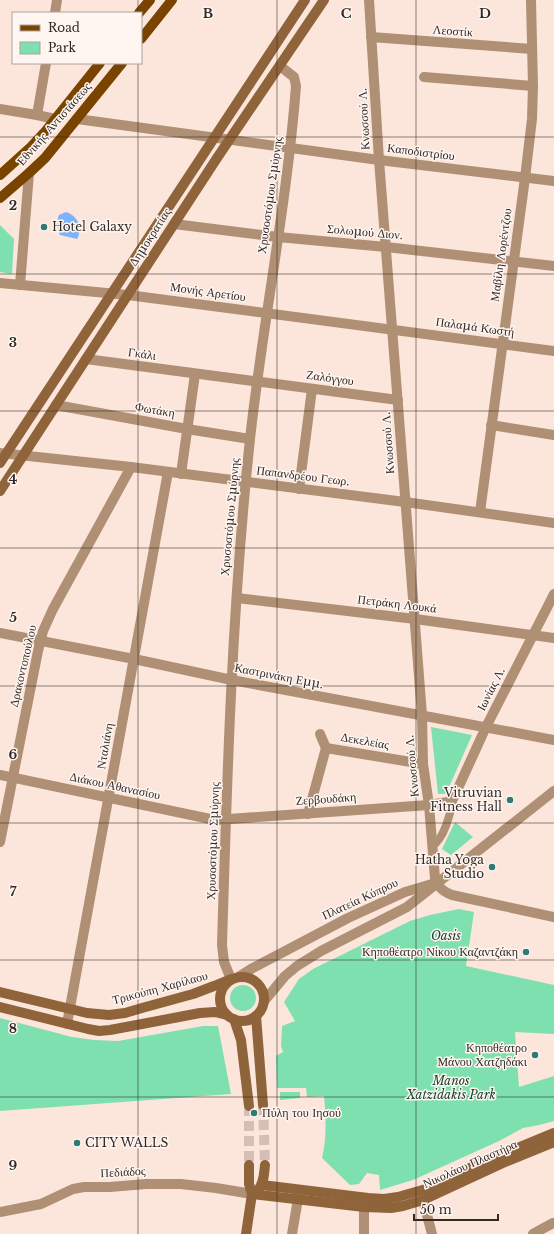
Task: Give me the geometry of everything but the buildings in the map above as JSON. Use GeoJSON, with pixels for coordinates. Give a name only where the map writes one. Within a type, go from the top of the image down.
{"type":"FeatureCollection","features":[{"type":"Feature","properties":{"kind":"main road"},"geometry":{"type":"LineString","coordinates":[[141,12],[150,0]]}},
{"type":"Feature","properties":{"kind":"main road"},"geometry":{"type":"LineString","coordinates":[[142,38],[172,0]]}},
{"type":"Feature","properties":{"kind":"main road","name":"Δημοκρατίας"},"geometry":{"type":"LineString","coordinates":[[0,463],[3,453],[305,0]]}},
{"type":"Feature","properties":{"kind":"main road","name":"Δημοκρατίας"},"geometry":{"type":"LineString","coordinates":[[0,491],[230,139],[324,0]]}},
{"type":"Feature","properties":{"kind":"main road","name":"Εθνικής Αντιστάσεως"},"geometry":{"type":"LineString","coordinates":[[0,175],[30,147],[55,119],[99,64]]}},
{"type":"Feature","properties":{"kind":"main road","name":"Εθνικής Αντιστάσεως"},"geometry":{"type":"LineString","coordinates":[[0,198],[30,173],[49,153],[121,64]]}},
{"type":"Feature","properties":{"kind":"main road"},"geometry":{"type":"LineString","coordinates":[[0,1007],[93,1030],[104,1031],[200,1013],[215,1012],[230,1017],[240,1021],[246,1021],[256,1016],[263,1008],[264,1000],[259,984],[249,978],[235,978],[224,986],[220,996],[220,1004],[230,1017],[241,1040],[249,1106]]}},
{"type":"Feature","properties":{"kind":"main road","name":"Τρικούπη Χαρίλαου"},"geometry":{"type":"LineString","coordinates":[[0,992],[93,1014],[109,1015],[125,1013],[193,994],[235,978]]}},
{"type":"Feature","properties":{"kind":"main road"},"geometry":{"type":"LineString","coordinates":[[256,1016],[263,1105]]}},
{"type":"Feature","properties":{"kind":"main road","name":"Νικολάου Πλαστήρα"},"geometry":{"type":"LineString","coordinates":[[262,1186],[368,1198],[398,1197],[426,1189],[476,1165],[554,1133]]}},
{"type":"Feature","properties":{"kind":"main road","name":"Νικολάου Πλαστήρα"},"geometry":{"type":"LineString","coordinates":[[252,1194],[364,1207],[392,1208],[423,1200],[505,1162],[554,1142]]}},
{"type":"Feature","properties":{"kind":"main road"},"geometry":{"type":"LineString","coordinates":[[246,1234],[252,1194],[249,1184],[249,1165]]}},
{"type":"Feature","properties":{"kind":"main road"},"geometry":{"type":"LineString","coordinates":[[252,1194],[262,1186],[265,1165]]}},
{"type":"Feature","properties":{"kind":"street"},"geometry":{"type":"LineString","coordinates":[[55,12],[57,0]]}},
{"type":"Feature","properties":{"kind":"street","name":"Κνωσσού Λ."},"geometry":{"type":"LineString","coordinates":[[369,0],[379,160],[422,715],[422,764],[436,883]]}},
{"type":"Feature","properties":{"kind":"street","name":"Μαβίλη Λορέντζου"},"geometry":{"type":"LineString","coordinates":[[480,512],[525,178],[532,112],[533,86],[531,0]]}},
{"type":"Feature","properties":{"kind":"street","name":"Λεοστίκ"},"geometry":{"type":"LineString","coordinates":[[371,37],[532,50]]}},
{"type":"Feature","properties":{"kind":"street"},"geometry":{"type":"LineString","coordinates":[[37,115],[46,64]]}},
{"type":"Feature","properties":{"kind":"street","name":"Χρυσοστόμου Σμύρνης"},"geometry":{"type":"LineString","coordinates":[[235,978],[224,962],[222,953],[232,680],[250,439],[290,147],[296,84],[292,75],[280,66]]}},
{"type":"Feature","properties":{"kind":"street"},"geometry":{"type":"LineString","coordinates":[[424,77],[533,86]]}},
{"type":"Feature","properties":{"kind":"street"},"geometry":{"type":"LineString","coordinates":[[0,109],[55,119]]}},
{"type":"Feature","properties":{"kind":"street","name":"Καποδιστρίου"},"geometry":{"type":"LineString","coordinates":[[77,120],[230,139],[379,160],[554,181]]}},
{"type":"Feature","properties":{"kind":"street"},"geometry":{"type":"LineString","coordinates":[[20,285],[30,173]]}},
{"type":"Feature","properties":{"kind":"street","name":"Σολωμού Διον."},"geometry":{"type":"LineString","coordinates":[[174,224],[278,237],[386,246],[554,266]]}},
{"type":"Feature","properties":{"kind":"street","name":"Μονής Αρετίου"},"geometry":{"type":"LineString","coordinates":[[0,283],[111,293],[393,329]]}},
{"type":"Feature","properties":{"kind":"street","name":"Παλαμά Κωστή"},"geometry":{"type":"LineString","coordinates":[[393,329],[554,351]]}},
{"type":"Feature","properties":{"kind":"street","name":"Γκάλι"},"geometry":{"type":"LineString","coordinates":[[86,359],[257,381]]}},
{"type":"Feature","properties":{"kind":"street"},"geometry":{"type":"LineString","coordinates":[[181,474],[195,374]]}},
{"type":"Feature","properties":{"kind":"street","name":"Ζαλόγγου"},"geometry":{"type":"LineString","coordinates":[[257,381],[398,400]]}},
{"type":"Feature","properties":{"kind":"street"},"geometry":{"type":"LineString","coordinates":[[299,489],[312,389]]}},
{"type":"Feature","properties":{"kind":"street","name":"Φωτάκη"},"geometry":{"type":"LineString","coordinates":[[56,405],[250,439]]}},
{"type":"Feature","properties":{"kind":"street"},"geometry":{"type":"LineString","coordinates":[[491,426],[554,435]]}},
{"type":"Feature","properties":{"kind":"street","name":"Παπανδρέου Γεωρ."},"geometry":{"type":"LineString","coordinates":[[3,453],[405,502],[554,523]]}},
{"type":"Feature","properties":{"kind":"street","name":"Δρακοντοπούλου"},"geometry":{"type":"LineString","coordinates":[[0,842],[40,640],[53,609],[131,468]]}},
{"type":"Feature","properties":{"kind":"street","name":"Νταλιάνη"},"geometry":{"type":"LineString","coordinates":[[67,1024],[168,472]]}},
{"type":"Feature","properties":{"kind":"street","name":"Ιωνίας Λ."},"geometry":{"type":"LineString","coordinates":[[432,846],[438,841],[444,830],[450,815],[454,797],[486,727],[554,594]]}},
{"type":"Feature","properties":{"kind":"street","name":"Πετράκη Λουκά"},"geometry":{"type":"LineString","coordinates":[[237,598],[415,619],[554,638]]}},
{"type":"Feature","properties":{"kind":"street","name":"Καστρινάκη Εμμ."},"geometry":{"type":"LineString","coordinates":[[0,633],[232,680],[554,740]]}},
{"type":"Feature","properties":{"kind":"street","name":"Δεκελείας"},"geometry":{"type":"LineString","coordinates":[[308,814],[326,748],[320,734]]}},
{"type":"Feature","properties":{"kind":"street","name":"Δεκελείας"},"geometry":{"type":"LineString","coordinates":[[326,748],[422,764]]}},
{"type":"Feature","properties":{"kind":"street","name":"Διάκου Αθανασίου"},"geometry":{"type":"LineString","coordinates":[[0,775],[210,820],[226,820]]}},
{"type":"Feature","properties":{"kind":"street"},"geometry":{"type":"LineString","coordinates":[[264,1000],[285,976],[304,961],[402,910],[554,791]]}},
{"type":"Feature","properties":{"kind":"street"},"geometry":{"type":"LineString","coordinates":[[428,805],[448,802],[454,797]]}},
{"type":"Feature","properties":{"kind":"street","name":"Ζερβουδάκη"},"geometry":{"type":"LineString","coordinates":[[226,820],[428,805]]}},
{"type":"Feature","properties":{"kind":"street"},"geometry":{"type":"LineString","coordinates":[[436,883],[443,891],[452,895],[554,917]]}},
{"type":"Feature","properties":{"kind":"street","name":"Πλατεία Κύπρου"},"geometry":{"type":"LineString","coordinates":[[235,978],[348,918],[405,892],[436,883]]}},
{"type":"Feature","properties":{"kind":"street","name":"Πεδιάδος"},"geometry":{"type":"LineString","coordinates":[[0,1212],[36,1206],[52,1200],[73,1189],[84,1187],[110,1187],[152,1183],[181,1184],[252,1194]]}},
{"type":"Feature","properties":{"kind":"street"},"geometry":{"type":"LineString","coordinates":[[292,1234],[298,1199]]}},
{"type":"Feature","properties":{"kind":"street"},"geometry":{"type":"LineString","coordinates":[[423,1200],[432,1234]]}},
{"type":"Feature","properties":{"kind":"street"},"geometry":{"type":"LineString","coordinates":[[364,1207],[364,1234]]}},
{"type":"Feature","properties":{"kind":"street"},"geometry":{"type":"LineString","coordinates":[[533,1234],[552,1222]]}},
{"type":"Feature","properties":{"kind":"green space"},"geometry":{"type":"Polygon","coordinates":[[[0,225],[14,239],[12,274],[0,272],[0,225]]]}},
{"type":"Feature","properties":{"kind":"green space"},"geometry":{"type":"Polygon","coordinates":[[[431,727],[472,735],[446,794],[438,794],[431,727]]]}},
{"type":"Feature","properties":{"kind":"green space"},"geometry":{"type":"Polygon","coordinates":[[[455,822],[473,837],[451,855],[442,849],[455,822]]]}},
{"type":"Feature","properties":{"kind":"green space","name":"Manos Xatzidakis Park"},"geometry":{"type":"Polygon","coordinates":[[[459,909],[474,912],[466,966],[554,985],[554,1034],[515,1032],[519,1087],[554,1076],[554,1121],[523,1128],[499,1141],[413,1180],[380,1190],[379,1175],[367,1173],[359,1184],[350,1185],[322,1158],[326,1127],[324,1096],[307,1097],[306,1088],[277,1088],[276,1056],[283,1052],[281,1046],[282,1026],[295,1021],[284,1002],[299,979],[313,969],[410,921],[459,909]]]}},
{"type":"Feature","properties":{"kind":"green space"},"geometry":{"type":"Polygon","coordinates":[[[243,985],[252,989],[256,998],[252,1007],[243,1011],[234,1007],[230,998],[234,989],[243,985]]]}},
{"type":"Feature","properties":{"kind":"green space"},"geometry":{"type":"Polygon","coordinates":[[[0,1018],[72,1037],[118,1041],[203,1026],[218,1026],[231,1094],[0,1111],[0,1018]]]}},
{"type":"Feature","properties":{"kind":"green space"},"geometry":{"type":"Polygon","coordinates":[[[280,1092],[300,1092],[300,1098],[280,1100],[280,1092]]]}},
{"type":"Feature","properties":{"kind":"water"},"geometry":{"type":"Polygon","coordinates":[[[66,212],[74,216],[78,223],[80,231],[77,239],[60,235],[57,220],[59,215],[66,212]]]}},
{"type":"Feature","properties":{"kind":"tunnel"},"geometry":{"type":"LineString","coordinates":[[263,1105],[265,1165]]}},
{"type":"Feature","properties":{"kind":"tunnel"},"geometry":{"type":"LineString","coordinates":[[249,1106],[249,1165]]}},
{"type":"Feature","properties":{"kind":"place","name":"Hotel Galaxy"},"geometry":{"type":"Point","coordinates":[44,227]}},
{"type":"Feature","properties":{"kind":"place","name":"Vitruvian Fitness Hall"},"geometry":{"type":"Point","coordinates":[510,800]}},
{"type":"Feature","properties":{"kind":"place","name":"Hatha Yoga Studio"},"geometry":{"type":"Point","coordinates":[492,867]}},
{"type":"Feature","properties":{"kind":"place","name":"Κηποθέατρο Νίκου Καζαντζάκη"},"geometry":{"type":"Point","coordinates":[526,952]}},
{"type":"Feature","properties":{"kind":"place","name":"Κηποθέατρο Μάνου Χατζηδάκι"},"geometry":{"type":"Point","coordinates":[535,1055]}},
{"type":"Feature","properties":{"kind":"place","name":"Πύλη του Ιησού"},"geometry":{"type":"Point","coordinates":[254,1113]}},
{"type":"Feature","properties":{"kind":"place","name":"CITY WALLS"},"geometry":{"type":"Point","coordinates":[77,1143]}},
{"type":"Feature","properties":{"kind":"park label","name":"Oasis"},"geometry":{"type":"Point","coordinates":[446,936]}}]}
